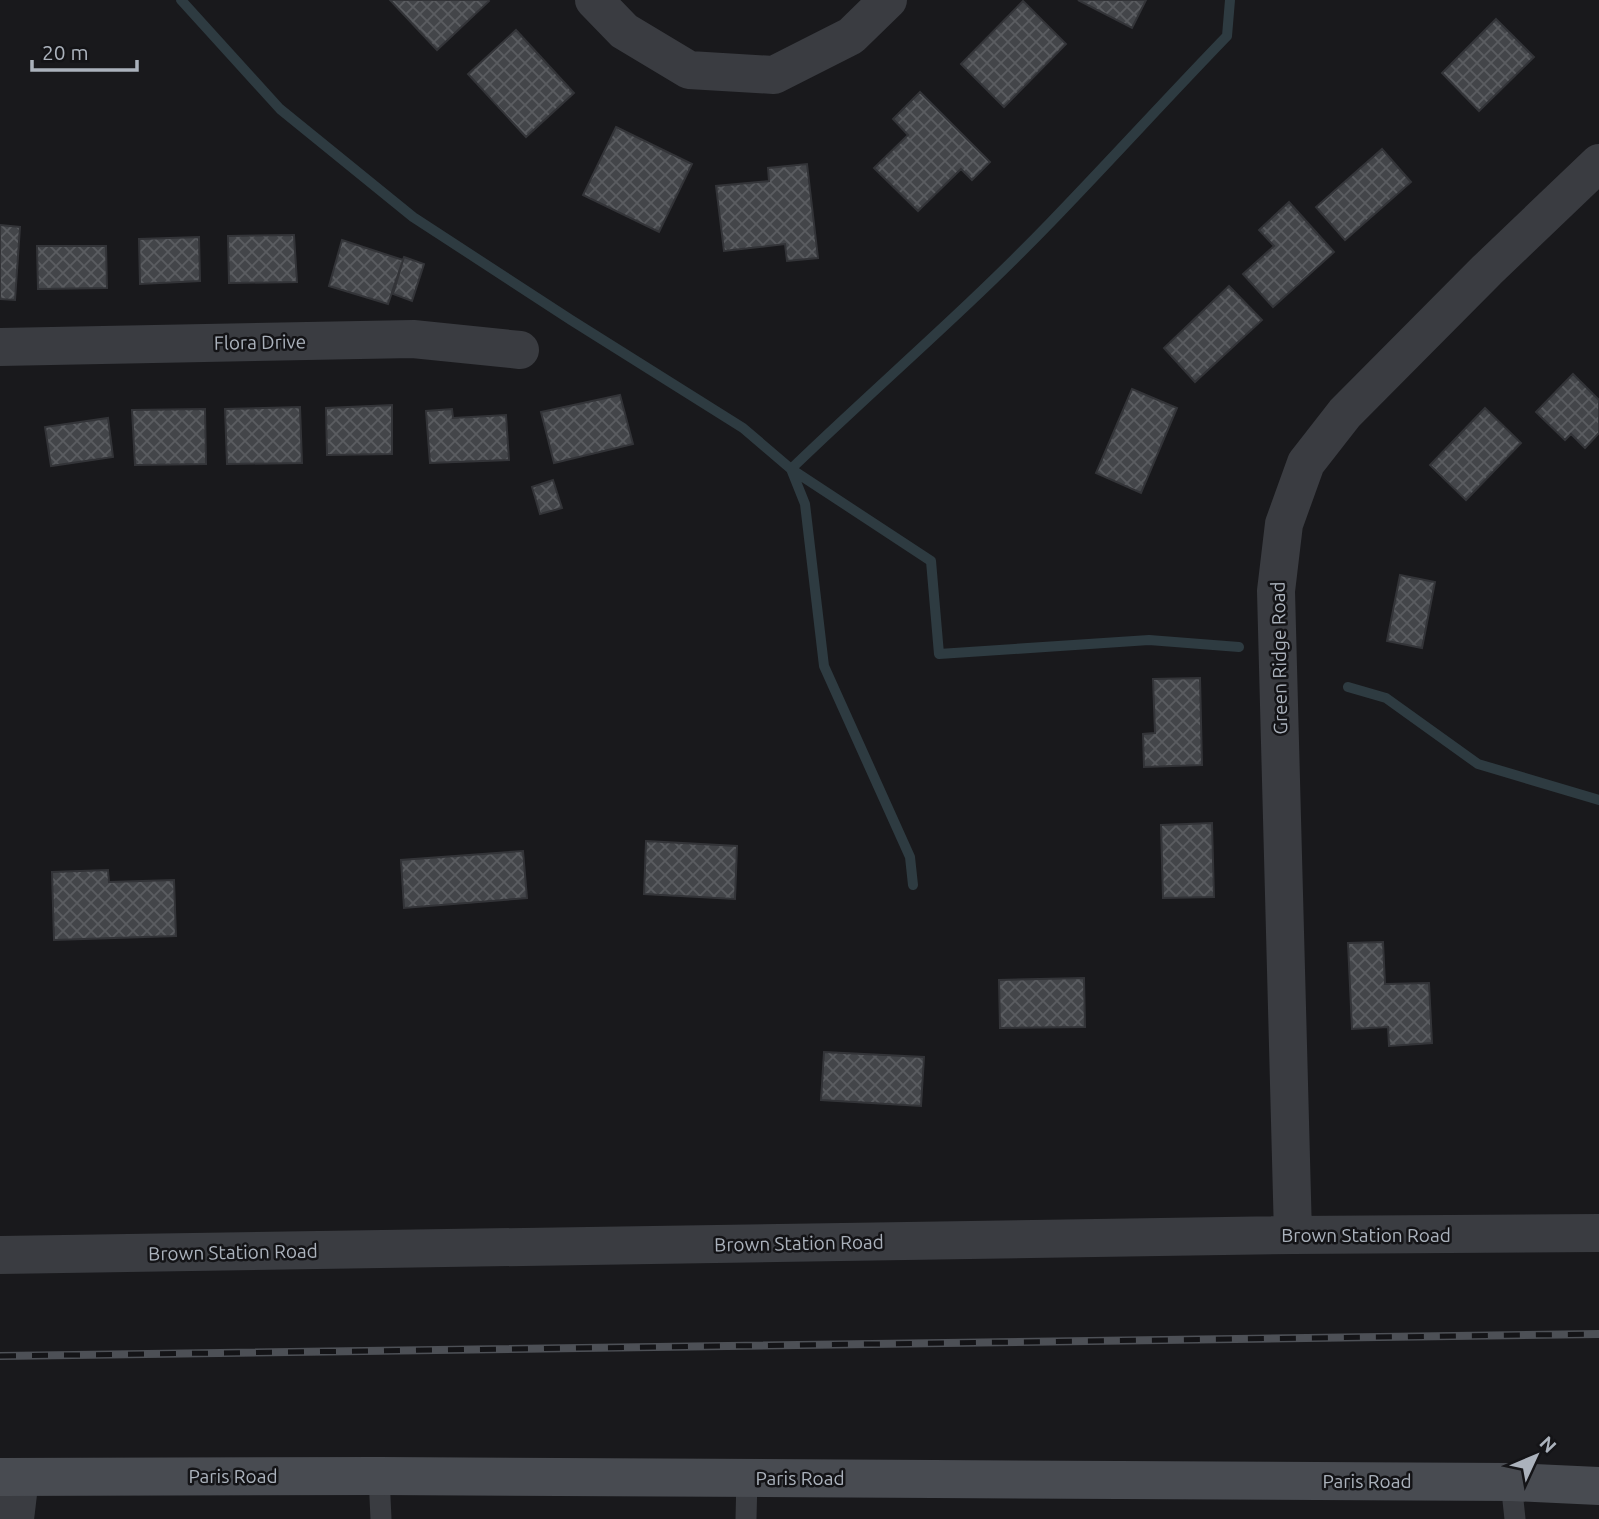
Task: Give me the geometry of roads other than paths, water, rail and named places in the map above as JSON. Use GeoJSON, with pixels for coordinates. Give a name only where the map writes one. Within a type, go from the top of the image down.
{"type":"FeatureCollection","features":[{"type":"Feature","properties":{"kind":"main road","name":"Paris Road"},"geometry":{"type":"LineString","coordinates":[[10,1477],[747,1477],[1513,1501],[1599,1486]]}},
{"type":"Feature","properties":{"kind":"street"},"geometry":{"type":"LineString","coordinates":[[594,0],[624,31],[689,71],[774,75],[851,36],[888,0]]}},
{"type":"Feature","properties":{"kind":"street","name":"Green Ridge Road"},"geometry":{"type":"LineString","coordinates":[[1293,1235],[1276,591],[1284,524],[1306,463],[1345,413],[1487,270],[1599,163]]}},
{"type":"Feature","properties":{"kind":"street","name":"Flora Drive"},"geometry":{"type":"LineString","coordinates":[[0,347],[414,339],[520,351]]}},
{"type":"Feature","properties":{"kind":"street","name":"Brown Station Road"},"geometry":{"type":"LineString","coordinates":[[0,1255],[1293,1235],[1599,1233]]}},
{"type":"Feature","properties":{"kind":"street"},"geometry":{"type":"LineString","coordinates":[[10,1477],[15,1519]]}},
{"type":"Feature","properties":{"kind":"lane"},"geometry":{"type":"LineString","coordinates":[[379,1476],[381,1519]]}},
{"type":"Feature","properties":{"kind":"lane"},"geometry":{"type":"LineString","coordinates":[[746,1519],[747,1477]]}},
{"type":"Feature","properties":{"kind":"waterway"},"geometry":{"type":"LineString","coordinates":[[181,0],[280,109],[413,217],[743,428],[791,469],[805,504],[824,666],[910,857],[913,885]]}},
{"type":"Feature","properties":{"kind":"waterway"},"geometry":{"type":"LineString","coordinates":[[1230,0],[1227,36],[1018,256],[791,469],[931,561],[939,654],[1149,640],[1239,647]]}},
{"type":"Feature","properties":{"kind":"waterway"},"geometry":{"type":"LineString","coordinates":[[1348,687],[1386,698],[1478,764],[1599,800]]}},
{"type":"Feature","properties":{"kind":"railway"},"geometry":{"type":"LineString","coordinates":[[0,1356],[1599,1334]]}}]}
